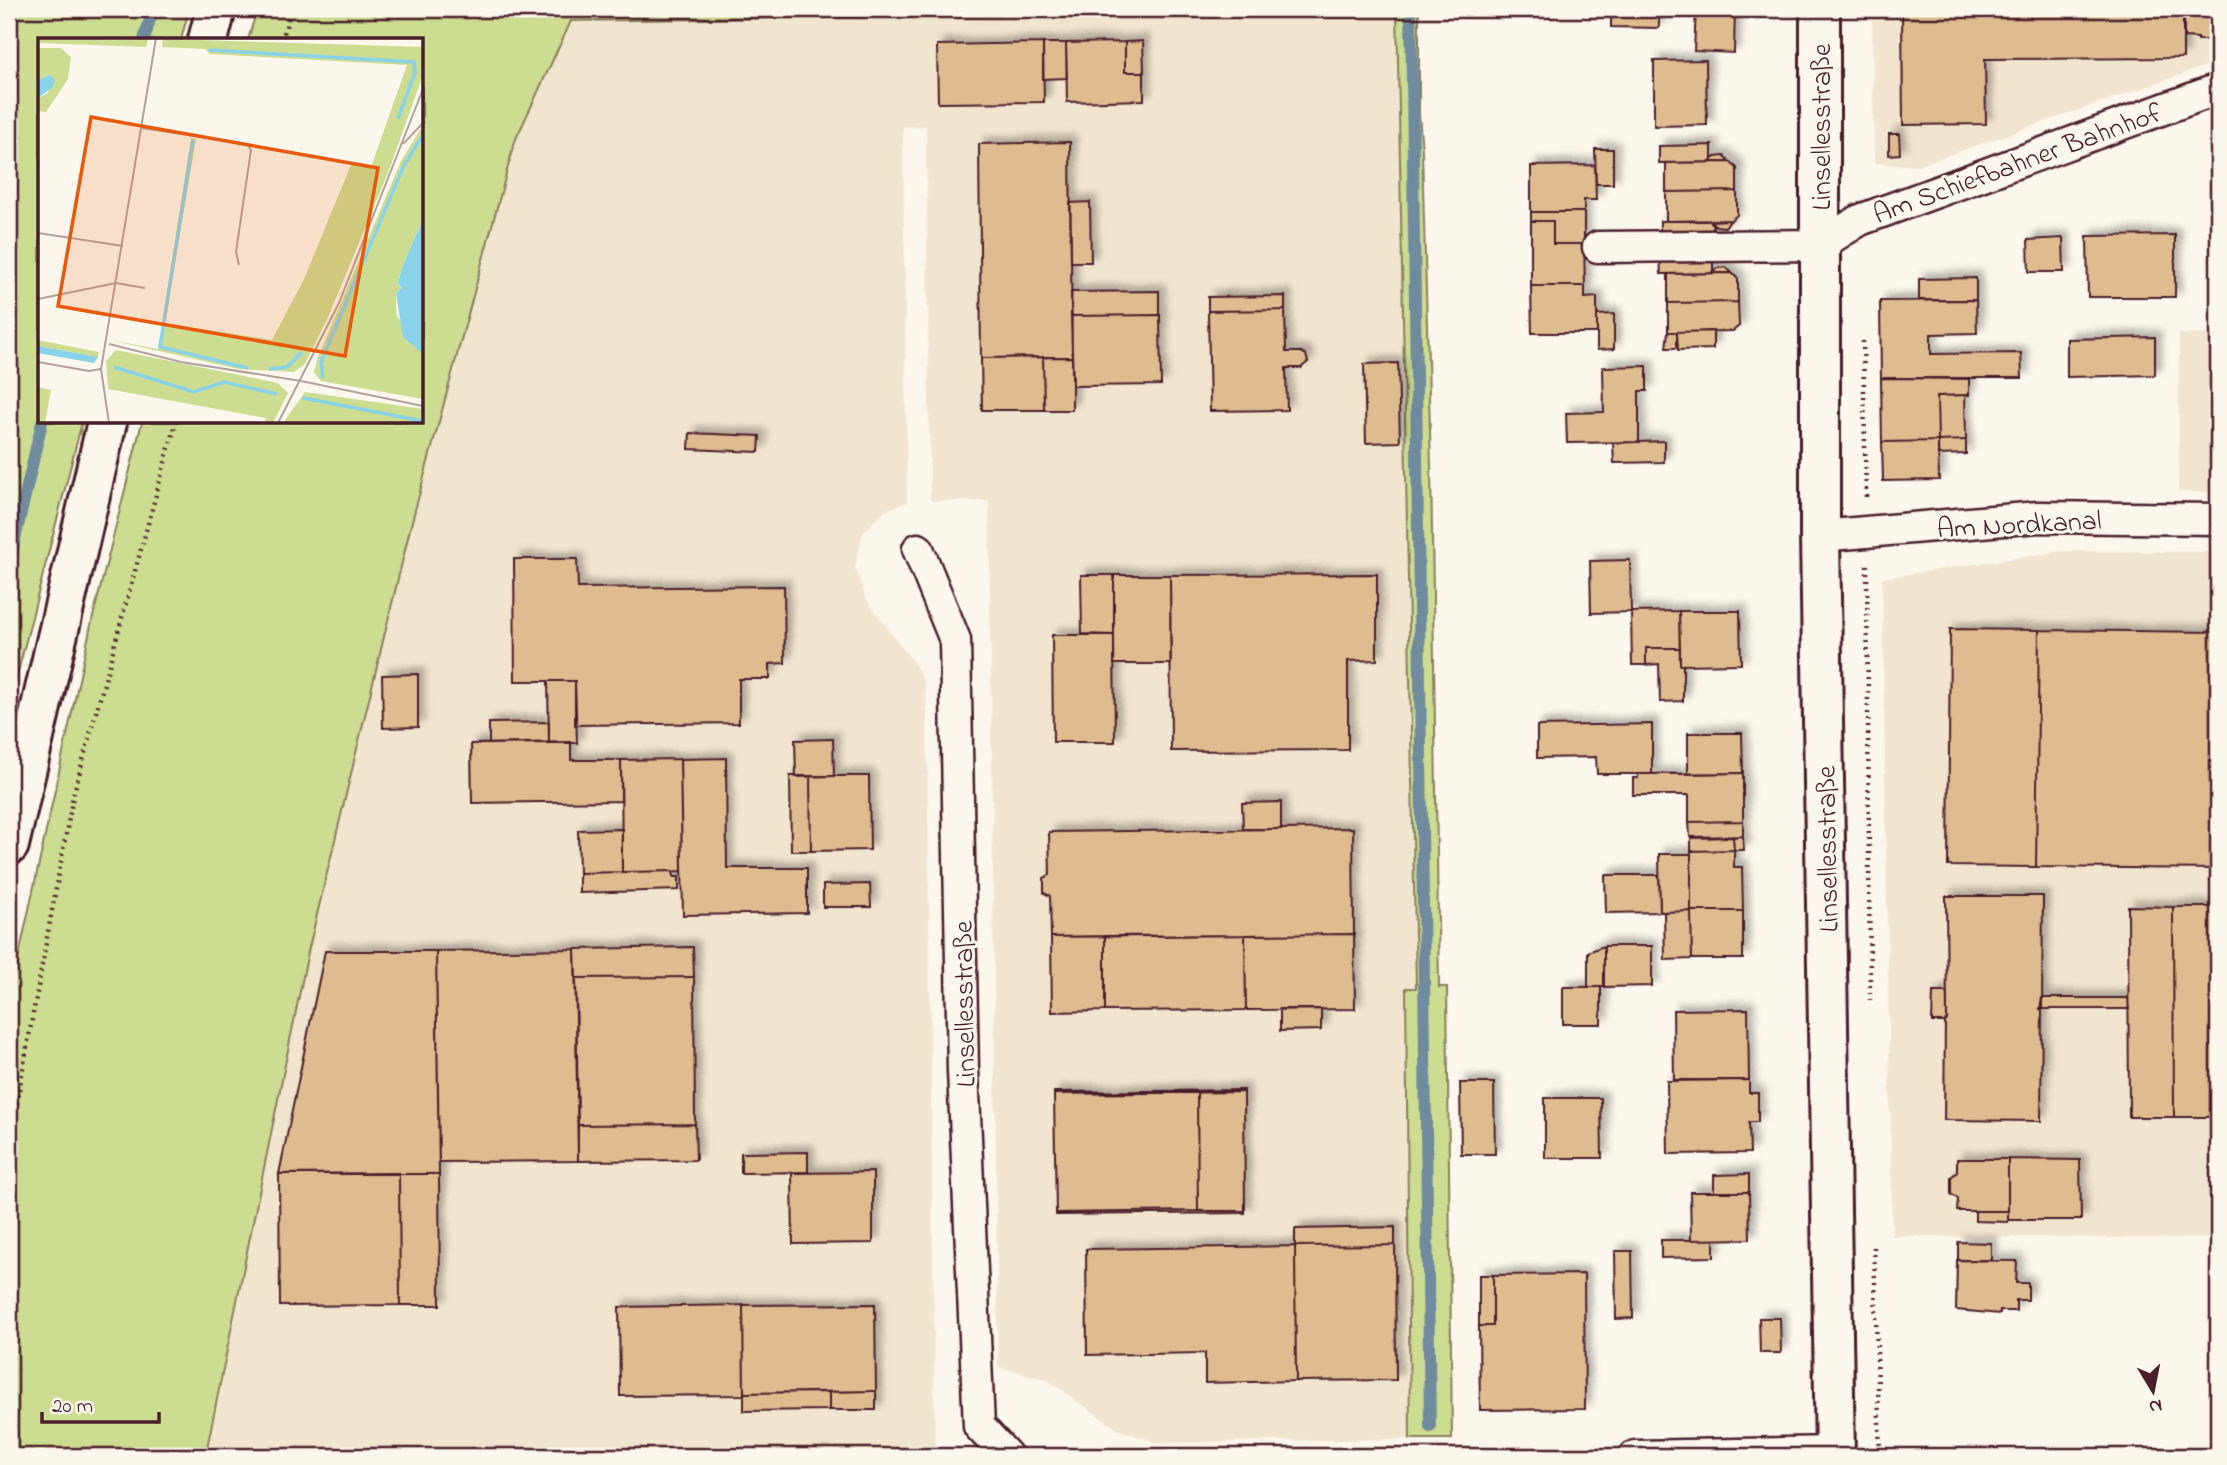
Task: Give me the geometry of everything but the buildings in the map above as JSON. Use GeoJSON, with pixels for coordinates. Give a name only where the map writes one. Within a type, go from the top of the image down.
{"type":"FeatureCollection","features":[{"type":"Feature","properties":{"kind":"street"},"geometry":{"type":"LineString","coordinates":[[209,38],[216,9]]}},
{"type":"Feature","properties":{"kind":"street","name":"Linsellesstraße"},"geometry":{"type":"LineString","coordinates":[[1635,1456],[1835,1454],[1820,536],[1820,9]]}},
{"type":"Feature","properties":{"kind":"street","name":"Am Schiefbahner Bahnhof"},"geometry":{"type":"LineString","coordinates":[[1820,245],[1860,220],[2218,89]]}},
{"type":"Feature","properties":{"kind":"street","name":"Linsellesstraße"},"geometry":{"type":"LineString","coordinates":[[1598,247],[1820,245]]}},
{"type":"Feature","properties":{"kind":"street"},"geometry":{"type":"LineString","coordinates":[[9,845],[107,424]]}},
{"type":"Feature","properties":{"kind":"street","name":"Am Nordkanal"},"geometry":{"type":"LineString","coordinates":[[1820,536],[2038,517],[2218,519]]}},
{"type":"Feature","properties":{"kind":"street","name":"Linsellesstraße"},"geometry":{"type":"LineString","coordinates":[[918,549],[955,640],[962,1071],[979,1426],[1007,1456]]}},
{"type":"Feature","properties":{"kind":"path"},"geometry":{"type":"LineString","coordinates":[[283,38],[291,9]]}},
{"type":"Feature","properties":{"kind":"path"},"geometry":{"type":"LineString","coordinates":[[1863,329],[1870,1004]]}},
{"type":"Feature","properties":{"kind":"path"},"geometry":{"type":"LineString","coordinates":[[9,1145],[73,796],[175,424]]}},
{"type":"Feature","properties":{"kind":"path"},"geometry":{"type":"LineString","coordinates":[[1874,1237],[1880,1456]]}},
{"type":"Feature","properties":{"kind":"shaded area"},"geometry":{"type":"Polygon","coordinates":[[[1398,9],[1416,988],[1406,989],[1410,1439],[1158,1443],[1117,1429],[1046,1379],[998,1367],[989,501],[930,501],[926,126],[903,127],[907,502],[884,511],[863,533],[855,567],[866,599],[914,663],[924,681],[927,703],[935,1441],[939,1456],[54,1456],[206,1452],[308,952],[411,525],[515,141],[571,20],[1398,9]]]}},
{"type":"Feature","properties":{"kind":"shaded area"},"geometry":{"type":"Polygon","coordinates":[[[1872,9],[2218,9],[2218,62],[1917,166],[1874,163],[1872,9]]]}},
{"type":"Feature","properties":{"kind":"shaded area"},"geometry":{"type":"Polygon","coordinates":[[[2179,334],[2218,335],[2218,492],[2178,492],[2179,334]]]}},
{"type":"Feature","properties":{"kind":"shaded area"},"geometry":{"type":"Polygon","coordinates":[[[2062,551],[2218,552],[2218,1239],[1892,1236],[1882,578],[2062,551]]]}},
{"type":"Feature","properties":{"kind":"green space"},"geometry":{"type":"Polygon","coordinates":[[[9,9],[189,9],[182,38],[38,38],[38,424],[81,424],[9,707],[9,9]]]}},
{"type":"Feature","properties":{"kind":"green space"},"geometry":{"type":"Polygon","coordinates":[[[257,9],[1397,9],[571,21],[515,141],[411,525],[308,952],[206,1453],[9,1456],[9,1001],[91,625],[141,424],[424,424],[424,38],[249,38],[257,9]]]}},
{"type":"Feature","properties":{"kind":"green space"},"geometry":{"type":"Polygon","coordinates":[[[1397,9],[1419,9],[1419,114],[1431,466],[1439,987],[1447,987],[1452,1439],[1410,1439],[1406,988],[1416,988],[1397,9]]]}},
{"type":"Feature","properties":{"kind":"waterway"},"geometry":{"type":"LineString","coordinates":[[145,38],[153,9]]}},
{"type":"Feature","properties":{"kind":"waterway"},"geometry":{"type":"LineString","coordinates":[[1411,9],[1430,1427]]}},
{"type":"Feature","properties":{"kind":"waterway"},"geometry":{"type":"LineString","coordinates":[[9,565],[42,424]]}}]}
